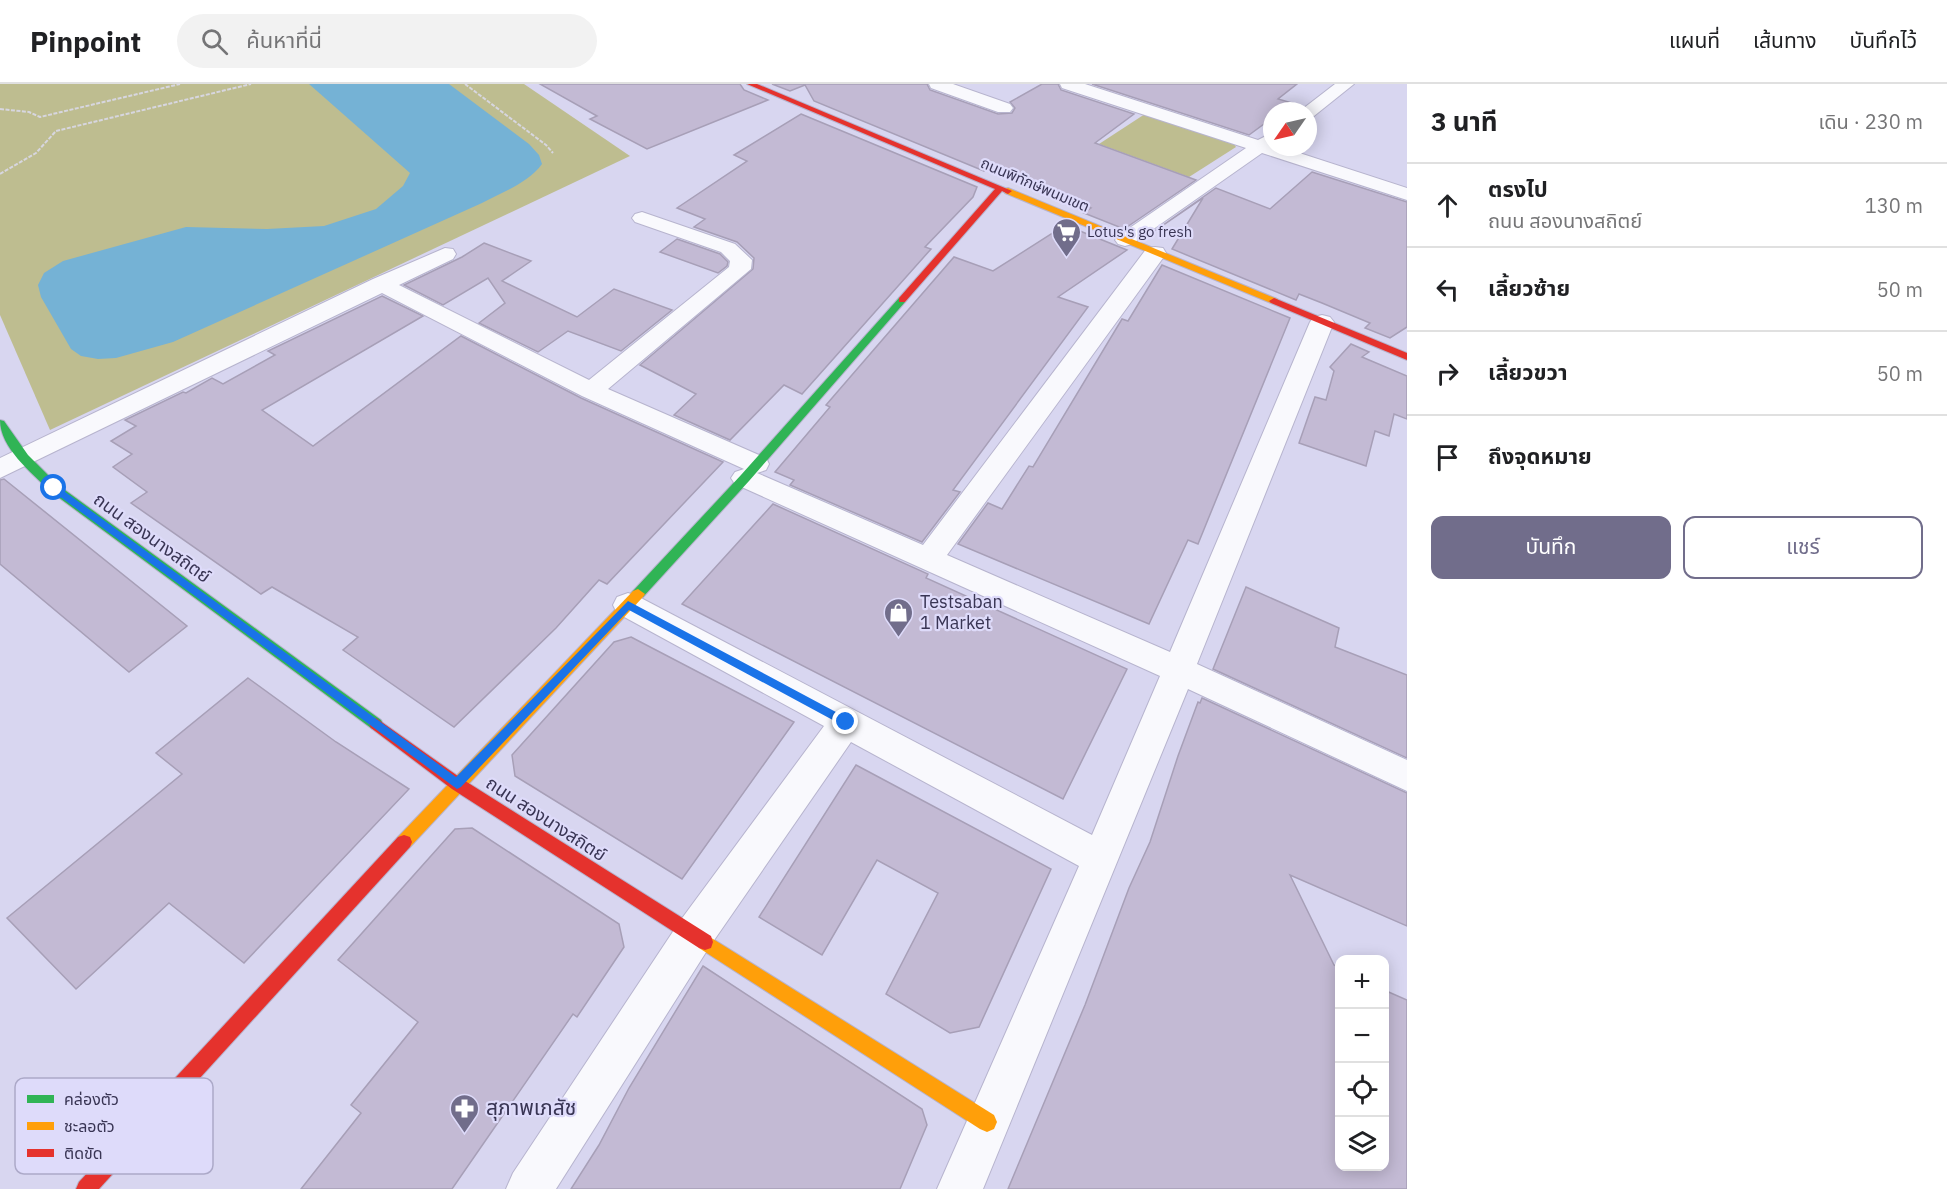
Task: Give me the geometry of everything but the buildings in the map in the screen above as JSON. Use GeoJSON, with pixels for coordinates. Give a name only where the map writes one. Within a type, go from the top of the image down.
{"type":"FeatureCollection","features":[{"type":"Feature","properties":{"kind":"street"},"geometry":{"type":"LineString","coordinates":[[937,84],[1004,108]]}},
{"type":"Feature","properties":{"kind":"street"},"geometry":{"type":"LineString","coordinates":[[1068,84],[1263,142]]}},
{"type":"Feature","properties":{"kind":"street"},"geometry":{"type":"LineString","coordinates":[[1317,105],[1346,84]]}},
{"type":"Feature","properties":{"kind":"street","name":"ถนนพิทักษ์พนมเขต"},"geometry":{"type":"LineString","coordinates":[[757,85],[1407,357]]}},
{"type":"Feature","properties":{"kind":"street"},"geometry":{"type":"LineString","coordinates":[[1125,240],[1263,145]]}},
{"type":"Feature","properties":{"kind":"street"},"geometry":{"type":"LineString","coordinates":[[1302,156],[1407,194]]}},
{"type":"Feature","properties":{"kind":"street"},"geometry":{"type":"LineString","coordinates":[[188,1078],[457,784],[628,605],[751,471],[1000,188]]}},
{"type":"Feature","properties":{"kind":"street"},"geometry":{"type":"LineString","coordinates":[[591,391],[740,269],[741,260],[728,248],[642,218]]}},
{"type":"Feature","properties":{"kind":"street"},"geometry":{"type":"LineString","coordinates":[[928,559],[1155,253]]}},
{"type":"Feature","properties":{"kind":"street"},"geometry":{"type":"LineString","coordinates":[[0,469],[445,254]]}},
{"type":"Feature","properties":{"kind":"street"},"geometry":{"type":"LineString","coordinates":[[381,284],[928,559],[1179,670],[1407,776]]}},
{"type":"Feature","properties":{"kind":"street"},"geometry":{"type":"LineString","coordinates":[[960,1189],[1101,859],[1322,322]]}},
{"type":"Feature","properties":{"kind":"street","name":"ถนน สองนางสถิตย์"},"geometry":{"type":"LineString","coordinates":[[0,424],[24,458],[54,488],[457,784],[987,1122]]}},
{"type":"Feature","properties":{"kind":"street"},"geometry":{"type":"LineString","coordinates":[[628,605],[1101,859]]}},
{"type":"Feature","properties":{"kind":"street"},"geometry":{"type":"LineString","coordinates":[[529,1189],[694,935],[846,722]]}},
{"type":"Feature","properties":{"kind":"street"},"geometry":{"type":"LineString","coordinates":[[86,1189],[100,1174]]}},
{"type":"Feature","properties":{"kind":"path"},"geometry":{"type":"LineString","coordinates":[[0,108],[29,112],[40,117],[180,84]]}},
{"type":"Feature","properties":{"kind":"path"},"geometry":{"type":"LineString","coordinates":[[0,174],[36,153],[56,131],[251,84]]}},
{"type":"Feature","properties":{"kind":"path"},"geometry":{"type":"LineString","coordinates":[[465,84],[546,145],[553,153]]}},
{"type":"Feature","properties":{"kind":"shaded area"},"geometry":{"type":"Polygon","coordinates":[[[0,84],[524,84],[630,156],[50,430],[0,315],[0,84]]]}},
{"type":"Feature","properties":{"kind":"shaded area"},"geometry":{"type":"Polygon","coordinates":[[[1145,114],[1234,144],[1236,147],[1189,177],[1099,144],[1145,114]]]}},
{"type":"Feature","properties":{"kind":"water"},"geometry":{"type":"Polygon","coordinates":[[[309,84],[449,84],[529,144],[539,155],[542,164],[530,177],[507,191],[173,342],[116,358],[98,359],[81,356],[71,349],[41,297],[38,285],[44,273],[63,261],[186,227],[267,229],[324,226],[376,209],[403,186],[410,173],[309,84]]]}},
{"type":"Feature","properties":{"kind":"traffic: fast"},"geometry":{"type":"LineString","coordinates":[[638,594],[745,478],[902,300]]}},
{"type":"Feature","properties":{"kind":"traffic: fast"},"geometry":{"type":"LineString","coordinates":[[0,424],[24,458],[54,488],[376,724]]}},
{"type":"Feature","properties":{"kind":"traffic: slow"},"geometry":{"type":"LineString","coordinates":[[1008,191],[1274,301]]}},
{"type":"Feature","properties":{"kind":"traffic: slow"},"geometry":{"type":"LineString","coordinates":[[404,842],[638,594]]}},
{"type":"Feature","properties":{"kind":"traffic: slow"},"geometry":{"type":"LineString","coordinates":[[705,942],[987,1122]]}},
{"type":"Feature","properties":{"kind":"traffic: jam"},"geometry":{"type":"LineString","coordinates":[[751,84],[1008,191]]}},
{"type":"Feature","properties":{"kind":"traffic: jam"},"geometry":{"type":"LineString","coordinates":[[902,300],[1000,188]]}},
{"type":"Feature","properties":{"kind":"traffic: jam"},"geometry":{"type":"LineString","coordinates":[[1274,301],[1407,357]]}},
{"type":"Feature","properties":{"kind":"traffic: jam"},"geometry":{"type":"LineString","coordinates":[[376,724],[457,784],[705,942]]}},
{"type":"Feature","properties":{"kind":"traffic: jam"},"geometry":{"type":"LineString","coordinates":[[188,1078],[404,842]]}},
{"type":"Feature","properties":{"kind":"traffic: jam"},"geometry":{"type":"LineString","coordinates":[[86,1189],[100,1174]]}},
{"type":"Feature","properties":{"kind":"place","name":"Lotus's go fresh"},"geometry":{"type":"Point","coordinates":[1066,258]}},
{"type":"Feature","properties":{"kind":"place","name":"Testsaban 1 Market"},"geometry":{"type":"Point","coordinates":[899,638]}},
{"type":"Feature","properties":{"kind":"place","name":"สุภาพเภสัช"},"geometry":{"type":"Point","coordinates":[465,1134]}},
{"type":"Feature","properties":{"kind":"route"},"geometry":{"type":"LineString","coordinates":[[54,488],[457,784],[628,605],[846,722]]}}]}
